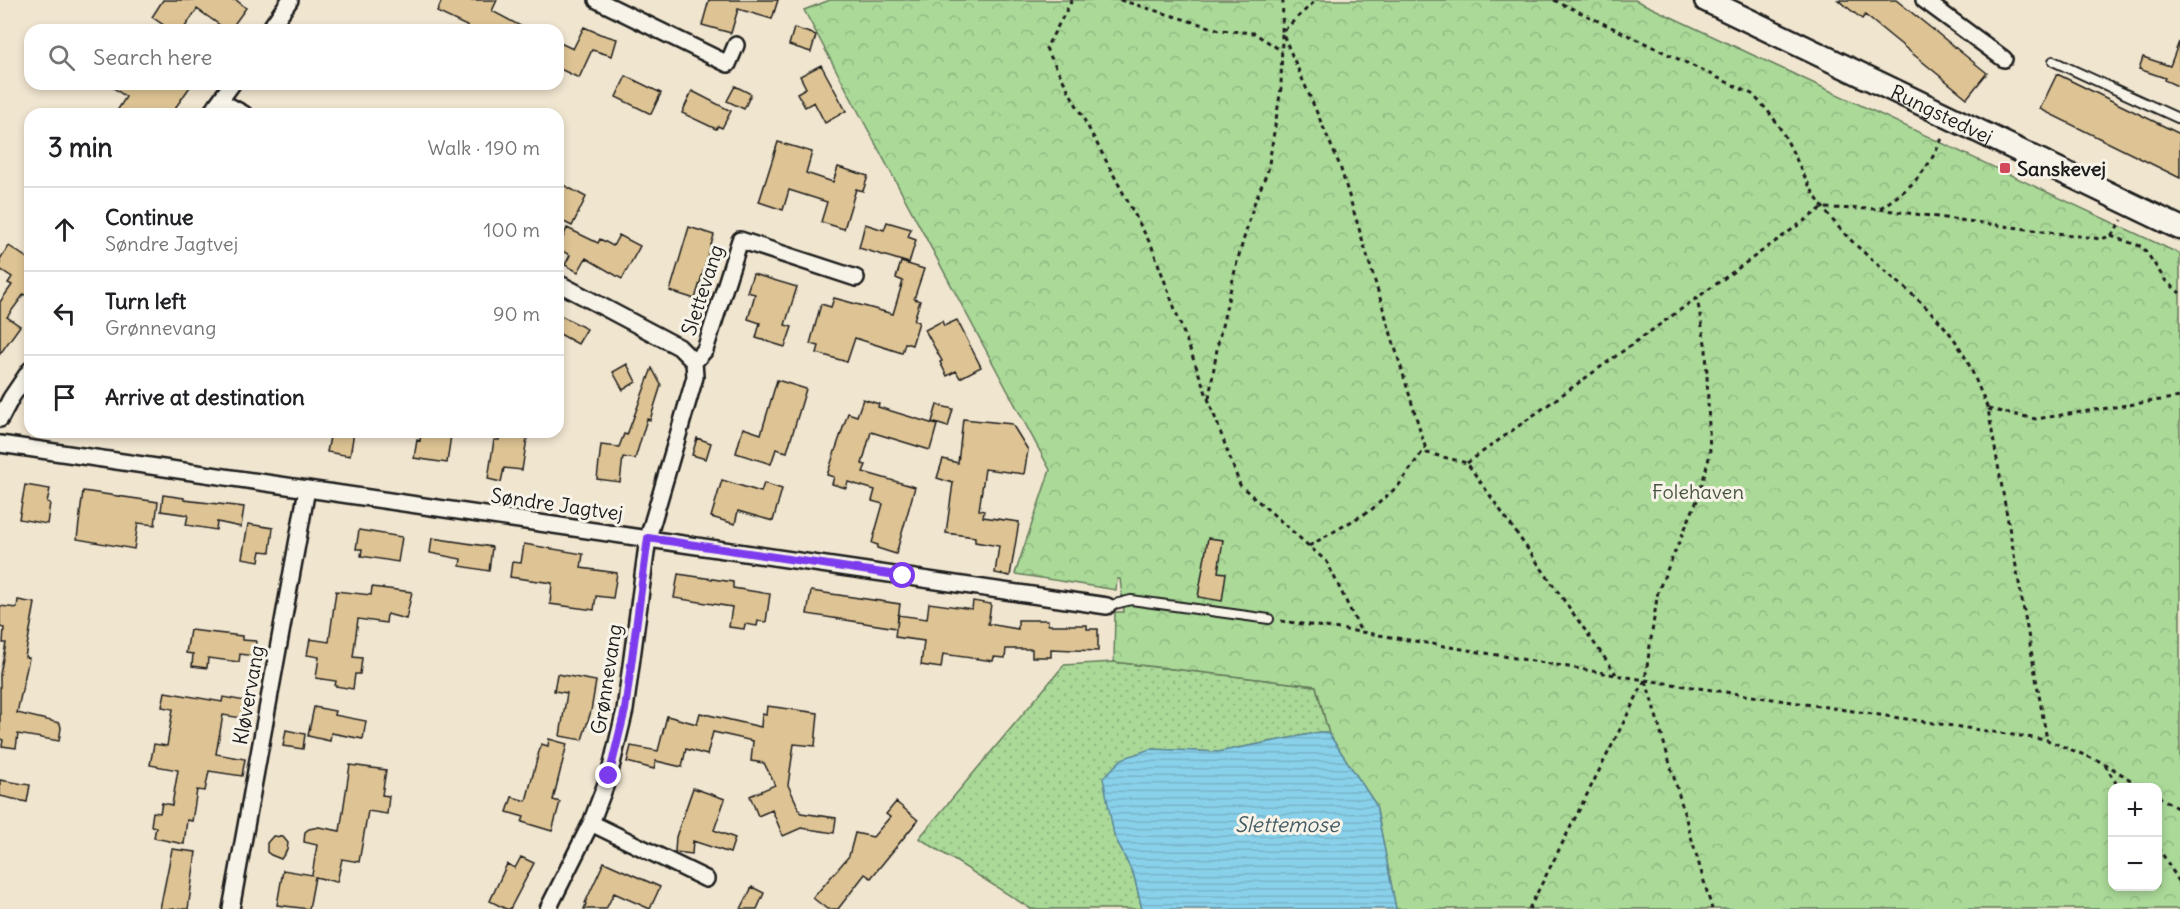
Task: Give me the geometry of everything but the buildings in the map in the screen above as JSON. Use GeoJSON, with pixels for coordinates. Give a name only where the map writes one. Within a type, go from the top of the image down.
{"type":"FeatureCollection","features":[{"type":"Feature","properties":{"kind":"main road","name":"Rungstedvej"},"geometry":{"type":"LineString","coordinates":[[1706,0],[2180,228]]}},
{"type":"Feature","properties":{"kind":"street"},"geometry":{"type":"LineString","coordinates":[[273,24],[290,0]]}},
{"type":"Feature","properties":{"kind":"street"},"geometry":{"type":"LineString","coordinates":[[597,0],[728,64],[736,45]]}},
{"type":"Feature","properties":{"kind":"street"},"geometry":{"type":"LineString","coordinates":[[1924,0],[2004,59]]}},
{"type":"Feature","properties":{"kind":"street"},"geometry":{"type":"LineString","coordinates":[[215,108],[228,90]]}},
{"type":"Feature","properties":{"kind":"street"},"geometry":{"type":"LineString","coordinates":[[220,101],[233,108]]}},
{"type":"Feature","properties":{"kind":"street","name":"Slettevang"},"geometry":{"type":"LineString","coordinates":[[694,362],[705,350],[740,240],[856,278]]}},
{"type":"Feature","properties":{"kind":"street","name":"Slettevang"},"geometry":{"type":"LineString","coordinates":[[564,285],[679,347],[694,362],[695,377],[648,538]]}},
{"type":"Feature","properties":{"kind":"street"},"geometry":{"type":"LineString","coordinates":[[0,419],[24,379]]}},
{"type":"Feature","properties":{"kind":"street","name":"Søndre Jagtvej"},"geometry":{"type":"LineString","coordinates":[[0,444],[1107,606]]}},
{"type":"Feature","properties":{"kind":"street","name":"Kløvervang"},"geometry":{"type":"LineString","coordinates":[[231,909],[307,489]]}},
{"type":"Feature","properties":{"kind":"street","name":"Grønnevang"},"geometry":{"type":"LineString","coordinates":[[548,909],[591,823],[609,776],[625,710],[648,538]]}},
{"type":"Feature","properties":{"kind":"street"},"geometry":{"type":"LineString","coordinates":[[591,823],[706,879]]}},
{"type":"Feature","properties":{"kind":"lane"},"geometry":{"type":"LineString","coordinates":[[2054,61],[2180,119]]}},
{"type":"Feature","properties":{"kind":"lane"},"geometry":{"type":"LineString","coordinates":[[1107,606],[1131,600],[1269,619]]}},
{"type":"Feature","properties":{"kind":"path"},"geometry":{"type":"LineString","coordinates":[[1072,0],[1046,48],[1152,247],[1240,485],[1327,562],[1361,632]]}},
{"type":"Feature","properties":{"kind":"path"},"geometry":{"type":"LineString","coordinates":[[1120,0],[1220,30],[1254,33],[1282,51]]}},
{"type":"Feature","properties":{"kind":"path"},"geometry":{"type":"LineString","coordinates":[[1208,400],[1218,343],[1237,262],[1254,204],[1268,170],[1281,88],[1283,0]]}},
{"type":"Feature","properties":{"kind":"path"},"geometry":{"type":"LineString","coordinates":[[1282,32],[1316,0]]}},
{"type":"Feature","properties":{"kind":"path"},"geometry":{"type":"LineString","coordinates":[[1554,0],[1752,94],[1770,112],[1822,208],[1848,237],[1925,306],[1952,337],[1971,370],[1988,409],[2047,740]]}},
{"type":"Feature","properties":{"kind":"path"},"geometry":{"type":"LineString","coordinates":[[1282,32],[1340,166],[1427,453],[1467,463],[1616,674]]}},
{"type":"Feature","properties":{"kind":"path"},"geometry":{"type":"LineString","coordinates":[[1878,209],[1897,197],[1932,161],[1951,118]]}},
{"type":"Feature","properties":{"kind":"path"},"geometry":{"type":"LineString","coordinates":[[2111,237],[2132,205]]}},
{"type":"Feature","properties":{"kind":"path"},"geometry":{"type":"LineString","coordinates":[[1467,463],[1822,208],[1878,209],[2101,239],[2111,237],[2143,248],[2165,280],[2180,293]]}},
{"type":"Feature","properties":{"kind":"path"},"geometry":{"type":"LineString","coordinates":[[1529,909],[1645,680],[1658,591],[1700,496],[1710,454],[1707,349],[1696,298]]}},
{"type":"Feature","properties":{"kind":"path"},"geometry":{"type":"LineString","coordinates":[[1988,409],[2036,419],[2180,397]]}},
{"type":"Feature","properties":{"kind":"path"},"geometry":{"type":"LineString","coordinates":[[1309,546],[1371,510],[1400,485],[1425,447]]}},
{"type":"Feature","properties":{"kind":"path"},"geometry":{"type":"LineString","coordinates":[[1269,619],[1361,632],[1645,680],[2047,740],[2104,763],[2135,783]]}},
{"type":"Feature","properties":{"kind":"path"},"geometry":{"type":"LineString","coordinates":[[1645,680],[1712,909]]}},
{"type":"Feature","properties":{"kind":"path"},"geometry":{"type":"LineString","coordinates":[[2104,763],[2116,783]]}},
{"type":"Feature","properties":{"kind":"path"},"geometry":{"type":"LineString","coordinates":[[2162,799],[2180,810]]}},
{"type":"Feature","properties":{"kind":"path"},"geometry":{"type":"LineString","coordinates":[[2162,855],[2180,883]]}},
{"type":"Feature","properties":{"kind":"green space","name":"Folehaven"},"geometry":{"type":"Polygon","coordinates":[[[830,0],[1635,0],[2180,254],[2180,909],[1396,909],[1376,805],[1329,734],[1316,686],[1114,662],[1115,612],[1124,612],[1120,579],[1117,579],[1116,590],[1015,574],[1050,470],[804,10],[830,0]]]}},
{"type":"Feature","properties":{"kind":"green space"},"geometry":{"type":"Polygon","coordinates":[[[1114,662],[1316,686],[1329,734],[1320,732],[1218,752],[1150,749],[1114,835],[1134,876],[1142,909],[1031,909],[919,838],[1064,665],[1114,662]]]}},
{"type":"Feature","properties":{"kind":"water","name":"Slettemose"},"geometry":{"type":"Polygon","coordinates":[[[1321,732],[1329,734],[1376,805],[1396,909],[1142,909],[1134,876],[1114,835],[1103,778],[1122,759],[1150,749],[1218,752],[1321,732]]]}},
{"type":"Feature","properties":{"kind":"place","name":"Sanskevej"},"geometry":{"type":"Point","coordinates":[2005,168]}},
{"type":"Feature","properties":{"kind":"route"},"geometry":{"type":"LineString","coordinates":[[609,776],[625,710],[648,538],[903,576]]}}]}
